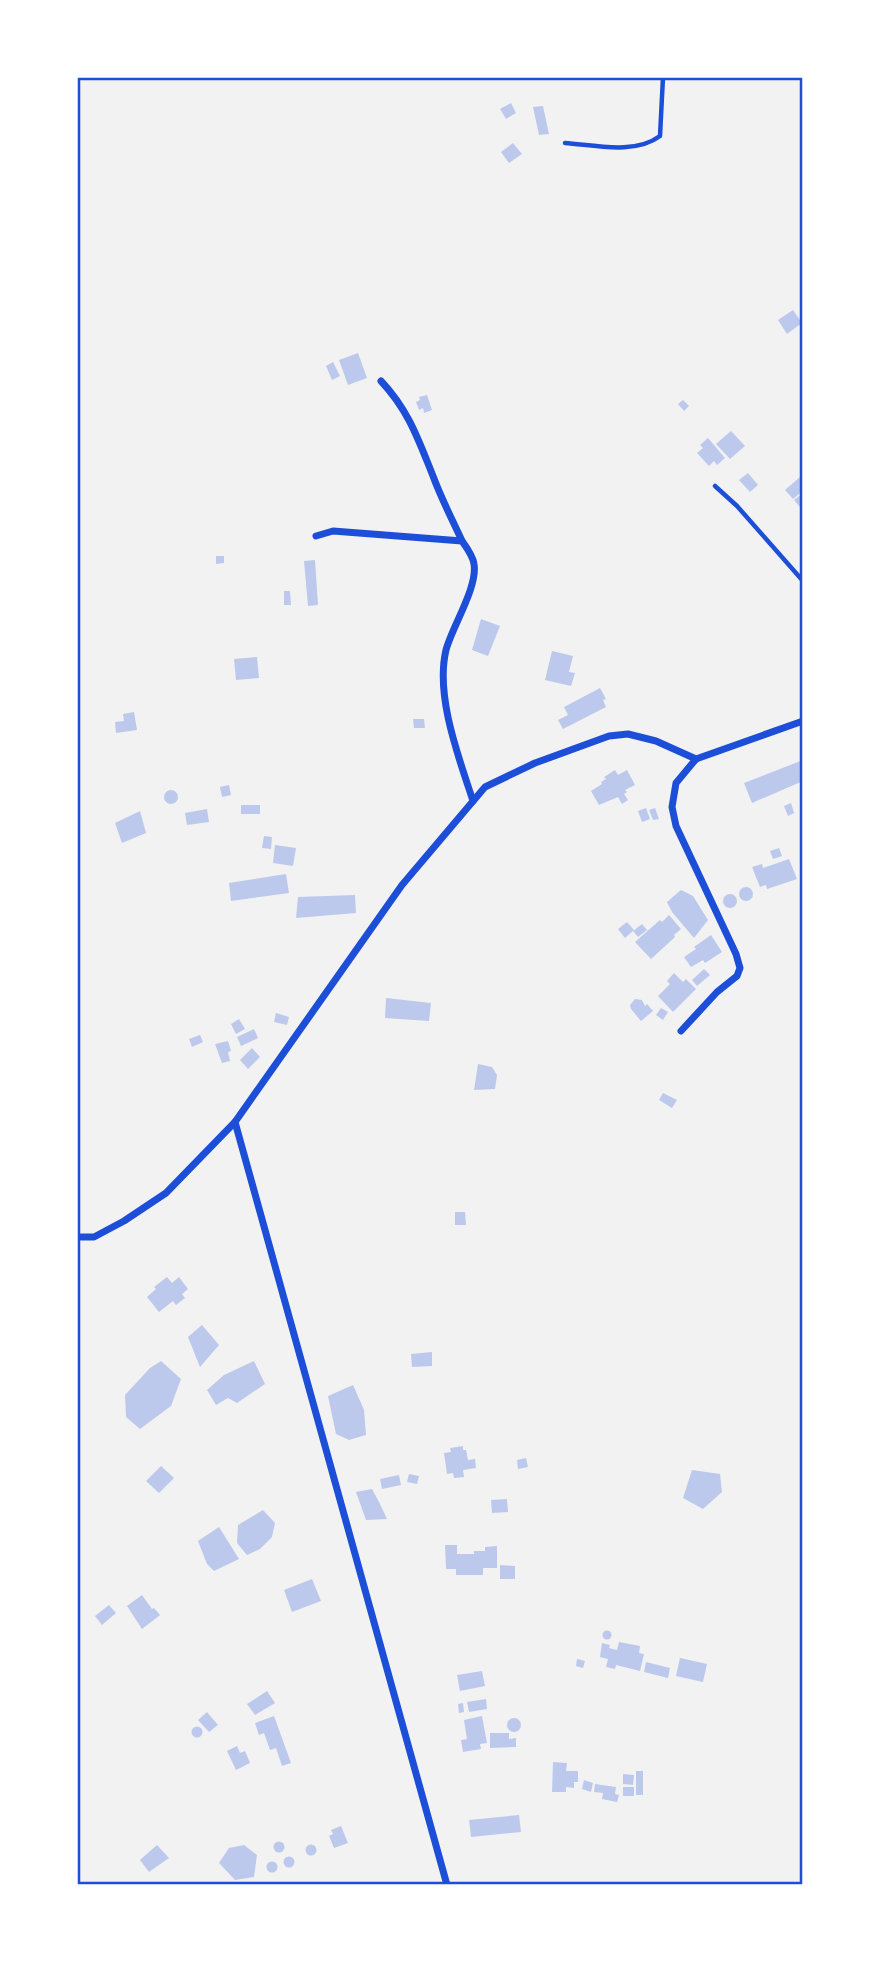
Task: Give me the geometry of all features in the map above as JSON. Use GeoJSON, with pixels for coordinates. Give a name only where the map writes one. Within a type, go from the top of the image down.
{"type":"FeatureCollection","features":[{"type":"Feature","properties":{"kind":"street"},"geometry":{"type":"LineString","coordinates":[[382,381],[398,399],[415,429],[433,478],[475,566],[443,662],[445,696],[455,746],[473,801]]}},
{"type":"Feature","properties":{"kind":"street"},"geometry":{"type":"LineString","coordinates":[[316,536],[333,531],[462,541]]}},
{"type":"Feature","properties":{"kind":"street"},"geometry":{"type":"LineString","coordinates":[[681,1031],[717,992],[737,976],[740,968],[736,954],[676,826],[672,807],[676,783],[696,760],[803,721]]}},
{"type":"Feature","properties":{"kind":"street"},"geometry":{"type":"LineString","coordinates":[[77,1237],[94,1237],[166,1194],[235,1122],[402,885],[485,787],[536,763],[609,736],[628,734],[647,739],[696,760]]}},
{"type":"Feature","properties":{"kind":"street"},"geometry":{"type":"LineString","coordinates":[[235,1122],[447,1885]]}},
{"type":"Feature","properties":{"kind":"lane"},"geometry":{"type":"LineString","coordinates":[[565,144],[625,147],[649,145],[660,136],[663,77]]}},
{"type":"Feature","properties":{"kind":"lane"},"geometry":{"type":"LineString","coordinates":[[715,486],[737,506],[803,581]]}},
{"type":"Feature","properties":{"kind":"building"},"geometry":{"type":"Polygon","coordinates":[[[511,103],[516,113],[506,119],[500,109],[511,103]]]}},
{"type":"Feature","properties":{"kind":"building"},"geometry":{"type":"Polygon","coordinates":[[[543,106],[549,134],[539,135],[533,107],[543,106]]]}},
{"type":"Feature","properties":{"kind":"building"},"geometry":{"type":"Polygon","coordinates":[[[513,143],[522,154],[509,163],[501,152],[513,143]]]}},
{"type":"Feature","properties":{"kind":"building"},"geometry":{"type":"Polygon","coordinates":[[[793,310],[802,323],[787,334],[778,320],[793,310]]]}},
{"type":"Feature","properties":{"kind":"building"},"geometry":{"type":"Polygon","coordinates":[[[358,353],[367,378],[348,385],[339,360],[358,353]]]}},
{"type":"Feature","properties":{"kind":"building"},"geometry":{"type":"Polygon","coordinates":[[[333,362],[340,376],[332,380],[326,366],[333,362]]]}},
{"type":"Feature","properties":{"kind":"building"},"geometry":{"type":"Polygon","coordinates":[[[427,395],[432,410],[424,413],[423,408],[419,410],[416,402],[420,400],[419,397],[427,395]]]}},
{"type":"Feature","properties":{"kind":"building"},"geometry":{"type":"Polygon","coordinates":[[[683,400],[689,406],[684,411],[678,404],[683,400]]]}},
{"type":"Feature","properties":{"kind":"building"},"geometry":{"type":"Polygon","coordinates":[[[731,431],[745,446],[730,459],[716,444],[731,431]]]}},
{"type":"Feature","properties":{"kind":"building"},"geometry":{"type":"Polygon","coordinates":[[[708,438],[725,458],[717,465],[714,461],[709,466],[697,453],[703,448],[700,445],[708,438]]]}},
{"type":"Feature","properties":{"kind":"building"},"geometry":{"type":"Polygon","coordinates":[[[748,473],[758,485],[750,492],[739,480],[748,473]]]}},
{"type":"Feature","properties":{"kind":"building"},"geometry":{"type":"Polygon","coordinates":[[[800,477],[803,480],[803,491],[793,499],[785,490],[800,477]]]}},
{"type":"Feature","properties":{"kind":"building"},"geometry":{"type":"Polygon","coordinates":[[[803,493],[803,505],[800,507],[794,500],[803,493]]]}},
{"type":"Feature","properties":{"kind":"building"},"geometry":{"type":"Polygon","coordinates":[[[216,556],[224,556],[224,563],[216,564],[216,556]]]}},
{"type":"Feature","properties":{"kind":"building"},"geometry":{"type":"Polygon","coordinates":[[[315,560],[318,605],[308,606],[304,561],[315,560]]]}},
{"type":"Feature","properties":{"kind":"building"},"geometry":{"type":"Polygon","coordinates":[[[284,591],[290,591],[291,605],[284,605],[284,591]]]}},
{"type":"Feature","properties":{"kind":"building"},"geometry":{"type":"Polygon","coordinates":[[[481,619],[500,626],[488,656],[472,650],[481,619]]]}},
{"type":"Feature","properties":{"kind":"building"},"geometry":{"type":"Polygon","coordinates":[[[552,651],[573,656],[569,672],[575,673],[571,686],[545,680],[552,651]]]}},
{"type":"Feature","properties":{"kind":"building"},"geometry":{"type":"Polygon","coordinates":[[[257,657],[259,678],[236,680],[234,659],[257,657]]]}},
{"type":"Feature","properties":{"kind":"building"},"geometry":{"type":"Polygon","coordinates":[[[600,688],[606,699],[603,700],[606,707],[563,729],[558,720],[568,715],[564,707],[600,688]]]}},
{"type":"Feature","properties":{"kind":"building"},"geometry":{"type":"Polygon","coordinates":[[[134,712],[137,730],[116,733],[115,722],[124,721],[123,714],[134,712]]]}},
{"type":"Feature","properties":{"kind":"building"},"geometry":{"type":"Polygon","coordinates":[[[413,719],[424,719],[425,728],[414,728],[413,719]]]}},
{"type":"Feature","properties":{"kind":"building"},"geometry":{"type":"Polygon","coordinates":[[[803,760],[803,781],[752,803],[744,783],[803,760]]]}},
{"type":"Feature","properties":{"kind":"building"},"geometry":{"type":"Polygon","coordinates":[[[615,770],[618,775],[627,770],[635,785],[625,790],[627,792],[624,794],[628,800],[622,804],[618,797],[599,805],[591,791],[615,770]]]}},
{"type":"Feature","properties":{"kind":"building"},"geometry":{"type":"Polygon","coordinates":[[[229,785],[231,795],[222,797],[220,787],[229,785]]]}},
{"type":"Feature","properties":{"kind":"building"},"geometry":{"type":"Polygon","coordinates":[[[168,790],[174,790],[178,797],[174,804],[168,804],[164,800],[164,794],[168,790]]]}},
{"type":"Feature","properties":{"kind":"building"},"geometry":{"type":"Polygon","coordinates":[[[791,803],[794,813],[788,816],[784,806],[791,803]]]}},
{"type":"Feature","properties":{"kind":"building"},"geometry":{"type":"Polygon","coordinates":[[[241,805],[260,805],[260,814],[241,814],[241,805]]]}},
{"type":"Feature","properties":{"kind":"building"},"geometry":{"type":"Polygon","coordinates":[[[646,808],[650,819],[642,822],[638,811],[646,808]]]}},
{"type":"Feature","properties":{"kind":"building"},"geometry":{"type":"Polygon","coordinates":[[[655,808],[659,819],[653,820],[649,810],[655,808]]]}},
{"type":"Feature","properties":{"kind":"building"},"geometry":{"type":"Polygon","coordinates":[[[207,809],[209,822],[187,825],[185,813],[207,809]]]}},
{"type":"Feature","properties":{"kind":"building"},"geometry":{"type":"Polygon","coordinates":[[[140,811],[146,833],[122,843],[115,823],[140,811]]]}},
{"type":"Feature","properties":{"kind":"building"},"geometry":{"type":"Polygon","coordinates":[[[264,836],[272,837],[271,849],[262,848],[264,836]]]}},
{"type":"Feature","properties":{"kind":"building"},"geometry":{"type":"Polygon","coordinates":[[[275,845],[296,848],[293,866],[273,863],[275,845]]]}},
{"type":"Feature","properties":{"kind":"building"},"geometry":{"type":"Polygon","coordinates":[[[779,848],[782,856],[773,859],[770,851],[779,848]]]}},
{"type":"Feature","properties":{"kind":"building"},"geometry":{"type":"Polygon","coordinates":[[[789,859],[797,879],[767,889],[766,885],[760,887],[752,867],[762,864],[763,868],[789,859]]]}},
{"type":"Feature","properties":{"kind":"building"},"geometry":{"type":"Polygon","coordinates":[[[286,874],[289,893],[231,901],[229,883],[286,874]]]}},
{"type":"Feature","properties":{"kind":"building"},"geometry":{"type":"Polygon","coordinates":[[[743,887],[749,887],[753,894],[749,901],[743,901],[739,897],[739,891],[743,887]]]}},
{"type":"Feature","properties":{"kind":"building"},"geometry":{"type":"Polygon","coordinates":[[[681,890],[693,896],[708,920],[694,938],[667,902],[681,890]]]}},
{"type":"Feature","properties":{"kind":"building"},"geometry":{"type":"Polygon","coordinates":[[[727,894],[733,894],[737,901],[733,908],[727,908],[723,904],[723,898],[727,894]]]}},
{"type":"Feature","properties":{"kind":"building"},"geometry":{"type":"Polygon","coordinates":[[[355,895],[356,913],[296,918],[298,897],[355,895]]]}},
{"type":"Feature","properties":{"kind":"building"},"geometry":{"type":"Polygon","coordinates":[[[669,915],[681,929],[651,959],[635,942],[669,915]]]}},
{"type":"Feature","properties":{"kind":"building"},"geometry":{"type":"Polygon","coordinates":[[[627,922],[634,930],[625,938],[618,929],[627,922]]]}},
{"type":"Feature","properties":{"kind":"building"},"geometry":{"type":"Polygon","coordinates":[[[642,924],[647,930],[638,937],[633,931],[642,924]]]}},
{"type":"Feature","properties":{"kind":"building"},"geometry":{"type":"Polygon","coordinates":[[[711,935],[722,952],[705,963],[703,960],[691,967],[684,957],[711,935]]]}},
{"type":"Feature","properties":{"kind":"building"},"geometry":{"type":"Polygon","coordinates":[[[704,969],[710,975],[697,986],[692,980],[704,969]]]}},
{"type":"Feature","properties":{"kind":"building"},"geometry":{"type":"Polygon","coordinates":[[[674,973],[683,982],[686,979],[696,989],[673,1012],[658,996],[670,984],[667,981],[674,973]]]}},
{"type":"Feature","properties":{"kind":"building"},"geometry":{"type":"Polygon","coordinates":[[[386,998],[431,1003],[429,1021],[385,1018],[386,998]]]}},
{"type":"Feature","properties":{"kind":"building"},"geometry":{"type":"Polygon","coordinates":[[[635,999],[642,1000],[645,1006],[647,1004],[653,1011],[641,1021],[631,1009],[630,1005],[635,999]]]}},
{"type":"Feature","properties":{"kind":"building"},"geometry":{"type":"Polygon","coordinates":[[[661,1008],[668,1012],[663,1020],[656,1015],[661,1008]]]}},
{"type":"Feature","properties":{"kind":"building"},"geometry":{"type":"Polygon","coordinates":[[[276,1013],[289,1017],[287,1025],[274,1022],[276,1013]]]}},
{"type":"Feature","properties":{"kind":"building"},"geometry":{"type":"Polygon","coordinates":[[[239,1019],[245,1029],[236,1034],[231,1024],[239,1019]]]}},
{"type":"Feature","properties":{"kind":"building"},"geometry":{"type":"Polygon","coordinates":[[[254,1029],[258,1038],[241,1046],[237,1037],[254,1029]]]}},
{"type":"Feature","properties":{"kind":"building"},"geometry":{"type":"Polygon","coordinates":[[[200,1035],[203,1042],[192,1047],[189,1039],[200,1035]]]}},
{"type":"Feature","properties":{"kind":"building"},"geometry":{"type":"Polygon","coordinates":[[[228,1041],[230,1061],[222,1063],[215,1044],[228,1041]]]}},
{"type":"Feature","properties":{"kind":"building"},"geometry":{"type":"Polygon","coordinates":[[[252,1048],[260,1057],[248,1069],[240,1060],[252,1048]]]}},
{"type":"Feature","properties":{"kind":"building"},"geometry":{"type":"Polygon","coordinates":[[[478,1064],[492,1067],[497,1075],[495,1089],[474,1090],[478,1064]]]}},
{"type":"Feature","properties":{"kind":"building"},"geometry":{"type":"Polygon","coordinates":[[[663,1093],[677,1100],[672,1108],[659,1100],[663,1093]]]}},
{"type":"Feature","properties":{"kind":"building"},"geometry":{"type":"Polygon","coordinates":[[[455,1212],[465,1212],[466,1225],[455,1225],[455,1212]]]}},
{"type":"Feature","properties":{"kind":"building"},"geometry":{"type":"Polygon","coordinates":[[[167,1277],[172,1283],[179,1277],[188,1289],[182,1294],[185,1298],[176,1305],[173,1301],[159,1312],[147,1297],[156,1289],[154,1287],[167,1277]]]}},
{"type":"Feature","properties":{"kind":"building"},"geometry":{"type":"Polygon","coordinates":[[[202,1325],[219,1345],[200,1367],[188,1337],[202,1325]]]}},
{"type":"Feature","properties":{"kind":"building"},"geometry":{"type":"Polygon","coordinates":[[[432,1352],[432,1366],[412,1367],[411,1354],[432,1352]]]}},
{"type":"Feature","properties":{"kind":"building"},"geometry":{"type":"Polygon","coordinates":[[[161,1361],[181,1379],[171,1406],[140,1429],[126,1417],[125,1395],[150,1368],[161,1361]]]}},
{"type":"Feature","properties":{"kind":"building"},"geometry":{"type":"Polygon","coordinates":[[[254,1361],[265,1384],[237,1403],[228,1398],[216,1405],[207,1390],[224,1375],[254,1361]]]}},
{"type":"Feature","properties":{"kind":"building"},"geometry":{"type":"Polygon","coordinates":[[[353,1385],[364,1410],[366,1435],[349,1440],[336,1434],[328,1396],[353,1385]]]}},
{"type":"Feature","properties":{"kind":"building"},"geometry":{"type":"Polygon","coordinates":[[[463,1446],[468,1460],[475,1459],[476,1468],[463,1470],[464,1477],[454,1478],[453,1473],[447,1474],[444,1453],[451,1452],[450,1448],[463,1446]]]}},
{"type":"Feature","properties":{"kind":"building"},"geometry":{"type":"Polygon","coordinates":[[[526,1458],[528,1467],[518,1469],[517,1460],[526,1458]]]}},
{"type":"Feature","properties":{"kind":"building"},"geometry":{"type":"Polygon","coordinates":[[[161,1466],[174,1478],[159,1493],[146,1481],[161,1466]]]}},
{"type":"Feature","properties":{"kind":"building"},"geometry":{"type":"Polygon","coordinates":[[[692,1470],[720,1474],[722,1492],[703,1509],[683,1498],[692,1470]]]}},
{"type":"Feature","properties":{"kind":"building"},"geometry":{"type":"Polygon","coordinates":[[[409,1474],[419,1476],[417,1484],[407,1482],[409,1474]]]}},
{"type":"Feature","properties":{"kind":"building"},"geometry":{"type":"Polygon","coordinates":[[[399,1475],[401,1485],[382,1489],[380,1479],[399,1475]]]}},
{"type":"Feature","properties":{"kind":"building"},"geometry":{"type":"Polygon","coordinates":[[[372,1489],[387,1519],[366,1520],[356,1492],[372,1489]]]}},
{"type":"Feature","properties":{"kind":"building"},"geometry":{"type":"Polygon","coordinates":[[[507,1499],[508,1512],[492,1513],[491,1500],[507,1499]]]}},
{"type":"Feature","properties":{"kind":"building"},"geometry":{"type":"Polygon","coordinates":[[[263,1510],[275,1523],[272,1537],[260,1549],[247,1555],[237,1543],[238,1525],[263,1510]]]}},
{"type":"Feature","properties":{"kind":"building"},"geometry":{"type":"Polygon","coordinates":[[[219,1527],[239,1559],[214,1571],[207,1564],[198,1541],[219,1527]]]}},
{"type":"Feature","properties":{"kind":"building"},"geometry":{"type":"Polygon","coordinates":[[[445,1545],[457,1545],[457,1554],[474,1554],[474,1551],[485,1551],[485,1547],[497,1546],[497,1568],[483,1568],[483,1575],[456,1575],[456,1569],[446,1569],[445,1545]]]}},
{"type":"Feature","properties":{"kind":"building"},"geometry":{"type":"Polygon","coordinates":[[[500,1565],[515,1566],[515,1579],[500,1579],[500,1565]]]}},
{"type":"Feature","properties":{"kind":"building"},"geometry":{"type":"Polygon","coordinates":[[[312,1579],[321,1601],[292,1612],[284,1590],[312,1579]]]}},
{"type":"Feature","properties":{"kind":"building"},"geometry":{"type":"Polygon","coordinates":[[[142,1595],[160,1615],[142,1629],[127,1606],[142,1595]]]}},
{"type":"Feature","properties":{"kind":"building"},"geometry":{"type":"Polygon","coordinates":[[[109,1605],[116,1613],[102,1625],[95,1616],[109,1605]]]}},
{"type":"Feature","properties":{"kind":"building"},"geometry":{"type":"Polygon","coordinates":[[[607,1631],[611,1635],[607,1639],[603,1635],[607,1631]]]}},
{"type":"Feature","properties":{"kind":"building"},"geometry":{"type":"Polygon","coordinates":[[[619,1642],[640,1646],[639,1653],[644,1654],[640,1671],[616,1665],[615,1669],[606,1667],[608,1659],[600,1657],[602,1643],[617,1650],[619,1642]]]}},
{"type":"Feature","properties":{"kind":"building"},"geometry":{"type":"Polygon","coordinates":[[[680,1658],[707,1664],[703,1682],[676,1676],[680,1658]]]}},
{"type":"Feature","properties":{"kind":"building"},"geometry":{"type":"Polygon","coordinates":[[[577,1659],[585,1661],[583,1668],[576,1666],[577,1659]]]}},
{"type":"Feature","properties":{"kind":"building"},"geometry":{"type":"Polygon","coordinates":[[[646,1662],[670,1668],[668,1678],[644,1672],[646,1662]]]}},
{"type":"Feature","properties":{"kind":"building"},"geometry":{"type":"Polygon","coordinates":[[[482,1671],[485,1686],[460,1691],[457,1675],[482,1671]]]}},
{"type":"Feature","properties":{"kind":"building"},"geometry":{"type":"Polygon","coordinates":[[[267,1691],[275,1703],[255,1715],[247,1704],[267,1691]]]}},
{"type":"Feature","properties":{"kind":"building"},"geometry":{"type":"Polygon","coordinates":[[[486,1699],[487,1709],[469,1712],[467,1702],[486,1699]]]}},
{"type":"Feature","properties":{"kind":"building"},"geometry":{"type":"Polygon","coordinates":[[[463,1703],[464,1712],[459,1713],[458,1704],[463,1703]]]}},
{"type":"Feature","properties":{"kind":"building"},"geometry":{"type":"Polygon","coordinates":[[[207,1712],[218,1725],[209,1732],[198,1720],[207,1712]]]}},
{"type":"Feature","properties":{"kind":"building"},"geometry":{"type":"Polygon","coordinates":[[[274,1716],[291,1763],[282,1766],[276,1748],[270,1750],[264,1733],[259,1735],[255,1723],[274,1716]]]}},
{"type":"Feature","properties":{"kind":"building"},"geometry":{"type":"Polygon","coordinates":[[[482,1716],[487,1743],[480,1744],[481,1749],[463,1752],[461,1740],[467,1739],[464,1720],[482,1716]]]}},
{"type":"Feature","properties":{"kind":"building"},"geometry":{"type":"Polygon","coordinates":[[[511,1718],[517,1718],[521,1725],[517,1732],[511,1732],[507,1728],[507,1722],[511,1718]]]}},
{"type":"Feature","properties":{"kind":"building"},"geometry":{"type":"Polygon","coordinates":[[[197,1726],[203,1732],[197,1738],[191,1732],[197,1726]]]}},
{"type":"Feature","properties":{"kind":"building"},"geometry":{"type":"Polygon","coordinates":[[[490,1733],[509,1733],[509,1739],[516,1738],[516,1747],[490,1748],[490,1733]]]}},
{"type":"Feature","properties":{"kind":"building"},"geometry":{"type":"Polygon","coordinates":[[[237,1746],[240,1753],[245,1751],[250,1763],[236,1770],[227,1751],[237,1746]]]}},
{"type":"Feature","properties":{"kind":"building"},"geometry":{"type":"Polygon","coordinates":[[[553,1762],[567,1763],[566,1771],[578,1771],[578,1782],[574,1782],[574,1788],[566,1787],[566,1792],[552,1792],[553,1762]]]}},
{"type":"Feature","properties":{"kind":"building"},"geometry":{"type":"Polygon","coordinates":[[[636,1771],[643,1771],[643,1795],[636,1795],[636,1771]]]}},
{"type":"Feature","properties":{"kind":"building"},"geometry":{"type":"Polygon","coordinates":[[[623,1774],[634,1775],[633,1785],[623,1784],[623,1774]]]}},
{"type":"Feature","properties":{"kind":"building"},"geometry":{"type":"Polygon","coordinates":[[[584,1780],[593,1783],[591,1792],[582,1789],[584,1780]]]}},
{"type":"Feature","properties":{"kind":"building"},"geometry":{"type":"Polygon","coordinates":[[[595,1784],[616,1787],[615,1794],[619,1795],[617,1802],[602,1799],[603,1793],[594,1792],[595,1784]]]}},
{"type":"Feature","properties":{"kind":"building"},"geometry":{"type":"Polygon","coordinates":[[[623,1787],[634,1787],[634,1796],[623,1796],[623,1787]]]}},
{"type":"Feature","properties":{"kind":"building"},"geometry":{"type":"Polygon","coordinates":[[[519,1815],[521,1832],[471,1837],[469,1820],[519,1815]]]}},
{"type":"Feature","properties":{"kind":"building"},"geometry":{"type":"Polygon","coordinates":[[[341,1826],[348,1843],[334,1848],[329,1836],[333,1834],[331,1830],[341,1826]]]}},
{"type":"Feature","properties":{"kind":"building"},"geometry":{"type":"Polygon","coordinates":[[[279,1841],[285,1847],[279,1853],[273,1847],[279,1841]]]}},
{"type":"Feature","properties":{"kind":"building"},"geometry":{"type":"Polygon","coordinates":[[[311,1844],[317,1850],[311,1856],[305,1850],[311,1844]]]}},
{"type":"Feature","properties":{"kind":"building"},"geometry":{"type":"Polygon","coordinates":[[[157,1845],[169,1858],[149,1872],[140,1860],[157,1845]]]}},
{"type":"Feature","properties":{"kind":"building"},"geometry":{"type":"Polygon","coordinates":[[[244,1845],[257,1855],[254,1877],[235,1880],[219,1863],[229,1848],[244,1845]]]}},
{"type":"Feature","properties":{"kind":"building"},"geometry":{"type":"Polygon","coordinates":[[[289,1856],[295,1862],[289,1868],[283,1862],[289,1856]]]}},
{"type":"Feature","properties":{"kind":"building"},"geometry":{"type":"Polygon","coordinates":[[[272,1861],[278,1867],[272,1873],[266,1867],[272,1861]]]}}]}
